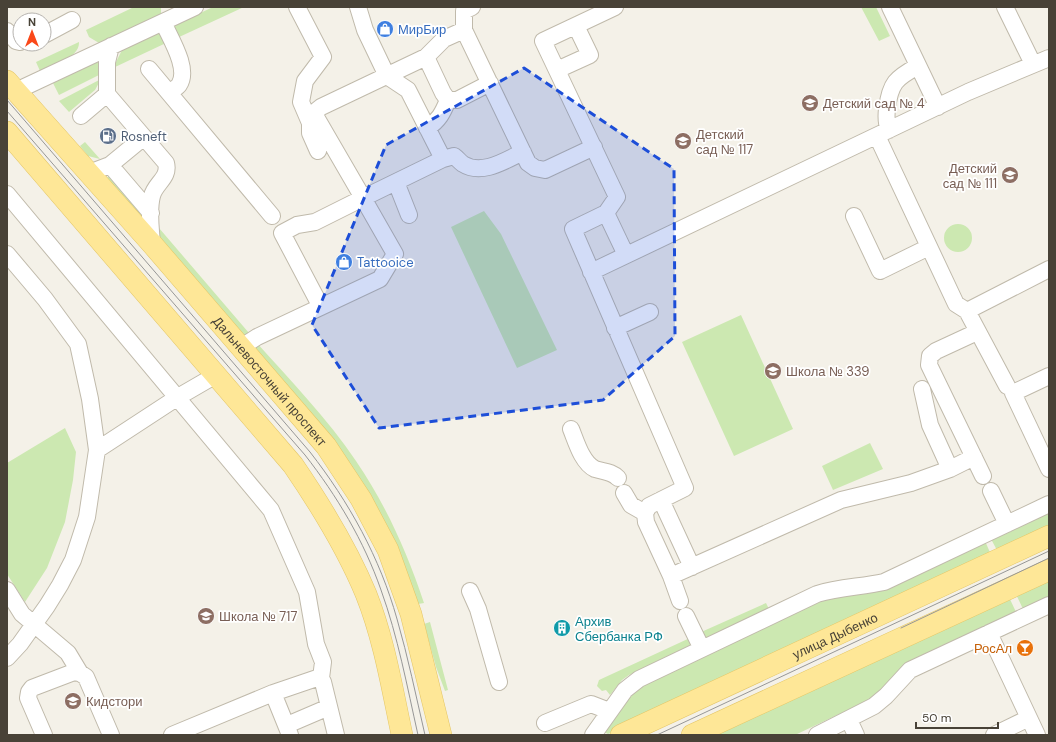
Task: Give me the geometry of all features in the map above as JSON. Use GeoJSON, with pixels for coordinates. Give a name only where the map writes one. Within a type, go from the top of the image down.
{"type":"FeatureCollection","features":[{"type":"Feature","properties":{"kind":"main road","name":"Дальневосточный проспект"},"geometry":{"type":"LineString","coordinates":[[12,86],[152,244],[240,348],[326,446],[361,499],[388,550],[411,614],[441,735]]}},
{"type":"Feature","properties":{"kind":"main road"},"geometry":{"type":"LineString","coordinates":[[7,132],[293,465],[322,507],[349,557],[366,595],[379,636],[402,735]]}},
{"type":"Feature","properties":{"kind":"main road","name":"улица Дыбенко"},"geometry":{"type":"LineString","coordinates":[[621,735],[1049,536]]}},
{"type":"Feature","properties":{"kind":"main road"},"geometry":{"type":"LineString","coordinates":[[692,735],[1049,570]]}},
{"type":"Feature","properties":{"kind":"street"},"geometry":{"type":"LineString","coordinates":[[12,86],[111,46],[195,7]]}},
{"type":"Feature","properties":{"kind":"street"},"geometry":{"type":"LineString","coordinates":[[297,7],[323,57],[305,81],[301,102],[310,123],[310,133],[318,151]]}},
{"type":"Feature","properties":{"kind":"street"},"geometry":{"type":"LineString","coordinates":[[358,7],[365,30],[387,76],[408,90],[443,159]]}},
{"type":"Feature","properties":{"kind":"street"},"geometry":{"type":"LineString","coordinates":[[615,7],[543,41],[617,197],[606,214],[572,229],[685,488],[649,506],[645,513],[646,522],[671,576],[680,601]]}},
{"type":"Feature","properties":{"kind":"street"},"geometry":{"type":"LineString","coordinates":[[890,7],[938,107]]}},
{"type":"Feature","properties":{"kind":"street"},"geometry":{"type":"LineString","coordinates":[[1005,7],[1033,64]]}},
{"type":"Feature","properties":{"kind":"street"},"geometry":{"type":"LineString","coordinates":[[466,8],[464,30],[528,163],[535,168],[545,170],[594,147]]}},
{"type":"Feature","properties":{"kind":"street"},"geometry":{"type":"LineString","coordinates":[[52,31],[72,20]]}},
{"type":"Feature","properties":{"kind":"street"},"geometry":{"type":"LineString","coordinates":[[163,22],[179,56],[184,72],[179,84],[169,93]]}},
{"type":"Feature","properties":{"kind":"street"},"geometry":{"type":"LineString","coordinates":[[557,70],[590,55],[576,26]]}},
{"type":"Feature","properties":{"kind":"street"},"geometry":{"type":"LineString","coordinates":[[240,348],[252,340],[380,279],[394,254],[316,117],[316,111],[321,107],[426,57],[444,39],[464,30]]}},
{"type":"Feature","properties":{"kind":"street"},"geometry":{"type":"LineString","coordinates":[[111,46],[107,62],[108,94],[166,163],[167,170],[165,177],[152,195],[152,244]]}},
{"type":"Feature","properties":{"kind":"street"},"geometry":{"type":"LineString","coordinates":[[426,57],[443,93],[448,100]]}},
{"type":"Feature","properties":{"kind":"street"},"geometry":{"type":"LineString","coordinates":[[591,272],[938,107],[1049,58]]}},
{"type":"Feature","properties":{"kind":"street"},"geometry":{"type":"LineString","coordinates":[[918,66],[900,77],[889,91],[883,133],[929,247],[956,304],[967,311],[1007,386]]}},
{"type":"Feature","properties":{"kind":"street"},"geometry":{"type":"LineString","coordinates":[[149,69],[272,216]]}},
{"type":"Feature","properties":{"kind":"street"},"geometry":{"type":"LineString","coordinates":[[448,100],[457,100],[490,83]]}},
{"type":"Feature","properties":{"kind":"street"},"geometry":{"type":"LineString","coordinates":[[81,116],[108,94]]}},
{"type":"Feature","properties":{"kind":"street"},"geometry":{"type":"LineString","coordinates":[[427,128],[435,124],[448,100]]}},
{"type":"Feature","properties":{"kind":"street"},"geometry":{"type":"LineString","coordinates":[[89,173],[110,165],[144,137]]}},
{"type":"Feature","properties":{"kind":"street"},"geometry":{"type":"LineString","coordinates":[[321,307],[282,233],[297,225],[315,222],[443,159],[454,156],[463,164],[476,169],[493,166],[523,152]]}},
{"type":"Feature","properties":{"kind":"street"},"geometry":{"type":"LineString","coordinates":[[110,165],[151,213]]}},
{"type":"Feature","properties":{"kind":"street"},"geometry":{"type":"LineString","coordinates":[[396,182],[409,215]]}},
{"type":"Feature","properties":{"kind":"street"},"geometry":{"type":"LineString","coordinates":[[7,194],[178,397],[233,467],[271,510],[307,592],[316,644],[323,662],[321,678],[336,735]]}},
{"type":"Feature","properties":{"kind":"street"},"geometry":{"type":"LineString","coordinates":[[606,214],[626,255]]}},
{"type":"Feature","properties":{"kind":"street"},"geometry":{"type":"LineString","coordinates":[[854,216],[880,271],[929,247]]}},
{"type":"Feature","properties":{"kind":"street"},"geometry":{"type":"LineString","coordinates":[[7,254],[45,299],[78,344],[90,398],[97,450],[87,517],[73,560],[60,585],[7,658]]}},
{"type":"Feature","properties":{"kind":"street"},"geometry":{"type":"LineString","coordinates":[[967,311],[1049,269]]}},
{"type":"Feature","properties":{"kind":"street"},"geometry":{"type":"LineString","coordinates":[[614,328],[650,312]]}},
{"type":"Feature","properties":{"kind":"street"},"geometry":{"type":"LineString","coordinates":[[977,332],[936,351],[930,356],[929,365],[983,476]]}},
{"type":"Feature","properties":{"kind":"street"},"geometry":{"type":"LineString","coordinates":[[97,450],[178,397],[216,375]]}},
{"type":"Feature","properties":{"kind":"street"},"geometry":{"type":"LineString","coordinates":[[1049,376],[1013,393],[1049,469]]}},
{"type":"Feature","properties":{"kind":"street"},"geometry":{"type":"LineString","coordinates":[[922,389],[930,425],[950,469]]}},
{"type":"Feature","properties":{"kind":"street"},"geometry":{"type":"LineString","coordinates":[[571,429],[587,462],[594,468],[613,473],[618,478]]}},
{"type":"Feature","properties":{"kind":"street"},"geometry":{"type":"LineString","coordinates":[[671,576],[841,500],[911,483],[950,469],[974,457]]}},
{"type":"Feature","properties":{"kind":"street"},"geometry":{"type":"LineString","coordinates":[[991,491],[1007,524]]}},
{"type":"Feature","properties":{"kind":"street"},"geometry":{"type":"LineString","coordinates":[[624,493],[631,505],[645,513]]}},
{"type":"Feature","properties":{"kind":"street"},"geometry":{"type":"LineString","coordinates":[[661,500],[692,567]]}},
{"type":"Feature","properties":{"kind":"street"},"geometry":{"type":"LineString","coordinates":[[593,735],[609,711],[632,684],[817,594],[833,588],[867,586],[884,582],[1049,504]]}},
{"type":"Feature","properties":{"kind":"street"},"geometry":{"type":"LineString","coordinates":[[7,590],[22,614],[68,653],[80,672],[86,678],[111,735]]}},
{"type":"Feature","properties":{"kind":"street"},"geometry":{"type":"LineString","coordinates":[[470,591],[478,609],[499,682]]}},
{"type":"Feature","properties":{"kind":"street"},"geometry":{"type":"LineString","coordinates":[[817,735],[874,706],[886,696],[910,670],[1049,605]]}},
{"type":"Feature","properties":{"kind":"street"},"geometry":{"type":"LineString","coordinates":[[686,616],[702,649]]}},
{"type":"Feature","properties":{"kind":"street"},"geometry":{"type":"LineString","coordinates":[[989,633],[1037,735]]}},
{"type":"Feature","properties":{"kind":"street"},"geometry":{"type":"LineString","coordinates":[[44,735],[28,698],[29,692],[32,688],[74,672],[80,672]]}},
{"type":"Feature","properties":{"kind":"street"},"geometry":{"type":"LineString","coordinates":[[172,735],[273,694],[317,678],[321,678]]}},
{"type":"Feature","properties":{"kind":"street"},"geometry":{"type":"LineString","coordinates":[[273,694],[292,729],[329,707]]}},
{"type":"Feature","properties":{"kind":"street"},"geometry":{"type":"LineString","coordinates":[[545,723],[591,704],[609,711]]}},
{"type":"Feature","properties":{"kind":"street"},"geometry":{"type":"LineString","coordinates":[[994,735],[1029,718]]}},
{"type":"Feature","properties":{"kind":"street"},"geometry":{"type":"LineString","coordinates":[[849,720],[856,735]]}},
{"type":"Feature","properties":{"kind":"highlighted area"},"geometry":{"type":"Polygon","coordinates":[[[524,68],[674,169],[675,336],[603,400],[379,428],[312,325],[386,145],[524,68]]]}},
{"type":"Feature","properties":{"kind":"green space"},"geometry":{"type":"Polygon","coordinates":[[[134,7],[161,7],[161,14],[99,43],[89,37],[86,30],[134,7]]]}},
{"type":"Feature","properties":{"kind":"green space"},"geometry":{"type":"Polygon","coordinates":[[[213,7],[244,7],[177,38],[173,28],[175,25],[213,7]]]}},
{"type":"Feature","properties":{"kind":"green space"},"geometry":{"type":"Polygon","coordinates":[[[861,7],[876,7],[890,36],[879,41],[861,7]]]}},
{"type":"Feature","properties":{"kind":"green space"},"geometry":{"type":"Polygon","coordinates":[[[160,33],[166,43],[113,68],[122,50],[160,33]]]}},
{"type":"Feature","properties":{"kind":"green space"},"geometry":{"type":"Polygon","coordinates":[[[79,42],[78,48],[71,57],[40,71],[36,62],[79,42]]]}},
{"type":"Feature","properties":{"kind":"green space"},"geometry":{"type":"Polygon","coordinates":[[[96,62],[100,64],[101,74],[59,95],[53,83],[96,62]]]}},
{"type":"Feature","properties":{"kind":"green space"},"geometry":{"type":"Polygon","coordinates":[[[101,79],[95,90],[69,112],[59,101],[101,79]]]}},
{"type":"Feature","properties":{"kind":"green space"},"geometry":{"type":"Polygon","coordinates":[[[85,142],[100,159],[88,156],[80,146],[85,142]]]}},
{"type":"Feature","properties":{"kind":"green space"},"geometry":{"type":"Polygon","coordinates":[[[110,175],[144,212],[143,217],[141,217],[107,178],[110,175]]]}},
{"type":"Feature","properties":{"kind":"green space"},"geometry":{"type":"Polygon","coordinates":[[[484,211],[501,234],[557,350],[517,368],[451,227],[484,211]]]}},
{"type":"Feature","properties":{"kind":"green space"},"geometry":{"type":"Polygon","coordinates":[[[958,224],[968,228],[972,238],[968,248],[958,252],[948,248],[944,238],[948,228],[958,224]]]}},
{"type":"Feature","properties":{"kind":"green space"},"geometry":{"type":"Polygon","coordinates":[[[159,228],[249,333],[243,337],[160,238],[159,228]]]}},
{"type":"Feature","properties":{"kind":"green space"},"geometry":{"type":"Polygon","coordinates":[[[741,315],[793,429],[734,456],[682,342],[741,315]]]}},
{"type":"Feature","properties":{"kind":"green space"},"geometry":{"type":"Polygon","coordinates":[[[256,342],[321,414],[345,445],[367,478],[395,529],[424,603],[418,604],[251,345],[256,342]]]}},
{"type":"Feature","properties":{"kind":"green space"},"geometry":{"type":"Polygon","coordinates":[[[65,428],[76,452],[73,480],[65,522],[47,568],[25,602],[7,574],[7,463],[65,428]]]}},
{"type":"Feature","properties":{"kind":"green space"},"geometry":{"type":"Polygon","coordinates":[[[870,443],[883,469],[833,490],[822,466],[870,443]]]}},
{"type":"Feature","properties":{"kind":"green space"},"geometry":{"type":"Polygon","coordinates":[[[1049,512],[1049,531],[999,554],[991,539],[1049,512]]]}},
{"type":"Feature","properties":{"kind":"green space"},"geometry":{"type":"Polygon","coordinates":[[[985,541],[992,557],[644,720],[608,734],[604,732],[629,695],[640,687],[819,602],[985,541]]]}},
{"type":"Feature","properties":{"kind":"green space"},"geometry":{"type":"Polygon","coordinates":[[[1049,576],[1049,596],[1023,609],[1015,592],[1049,576]]]}},
{"type":"Feature","properties":{"kind":"green space"},"geometry":{"type":"Polygon","coordinates":[[[1008,595],[1016,612],[891,682],[869,700],[795,735],[709,735],[1008,595]]]}},
{"type":"Feature","properties":{"kind":"green space"},"geometry":{"type":"Polygon","coordinates":[[[766,603],[769,609],[707,638],[699,633],[766,603]]]}},
{"type":"Feature","properties":{"kind":"green space"},"geometry":{"type":"Polygon","coordinates":[[[430,622],[448,690],[445,691],[436,667],[424,624],[430,622]]]}},
{"type":"Feature","properties":{"kind":"green space"},"geometry":{"type":"Polygon","coordinates":[[[692,637],[690,646],[629,675],[622,680],[610,695],[606,690],[602,691],[597,686],[599,680],[692,637]]]}},
{"type":"Feature","properties":{"kind":"tram line"},"geometry":{"type":"LineString","coordinates":[[7,100],[310,452],[338,491],[362,531],[382,574],[390,596],[405,648],[425,735]]}},
{"type":"Feature","properties":{"kind":"tram line"},"geometry":{"type":"LineString","coordinates":[[7,111],[305,455],[328,486],[358,537],[381,590],[397,644],[418,735]]}},
{"type":"Feature","properties":{"kind":"tram line"},"geometry":{"type":"LineString","coordinates":[[657,735],[1049,551]]}},
{"type":"Feature","properties":{"kind":"tram line"},"geometry":{"type":"LineString","coordinates":[[901,628],[1049,558]]}},
{"type":"Feature","properties":{"kind":"place","name":"МирБир"},"geometry":{"type":"Point","coordinates":[385,29]}},
{"type":"Feature","properties":{"kind":"place","name":"Детский сад № 4"},"geometry":{"type":"Point","coordinates":[810,103]}},
{"type":"Feature","properties":{"kind":"place","name":"Rosneft"},"geometry":{"type":"Point","coordinates":[108,136]}},
{"type":"Feature","properties":{"kind":"place","name":"Детский сад № 117"},"geometry":{"type":"Point","coordinates":[683,141]}},
{"type":"Feature","properties":{"kind":"place","name":"Детский сад № 111"},"geometry":{"type":"Point","coordinates":[1010,175]}},
{"type":"Feature","properties":{"kind":"place","name":"Tattooice"},"geometry":{"type":"Point","coordinates":[344,262]}},
{"type":"Feature","properties":{"kind":"place","name":"Школа № 339"},"geometry":{"type":"Point","coordinates":[773,371]}},
{"type":"Feature","properties":{"kind":"place","name":"Школа № 717"},"geometry":{"type":"Point","coordinates":[206,616]}},
{"type":"Feature","properties":{"kind":"place","name":"Архив Сбербанка РФ"},"geometry":{"type":"Point","coordinates":[562,628]}},
{"type":"Feature","properties":{"kind":"place","name":"РосАл"},"geometry":{"type":"Point","coordinates":[1025,648]}},
{"type":"Feature","properties":{"kind":"place","name":"Кидстори"},"geometry":{"type":"Point","coordinates":[73,701]}}]}
